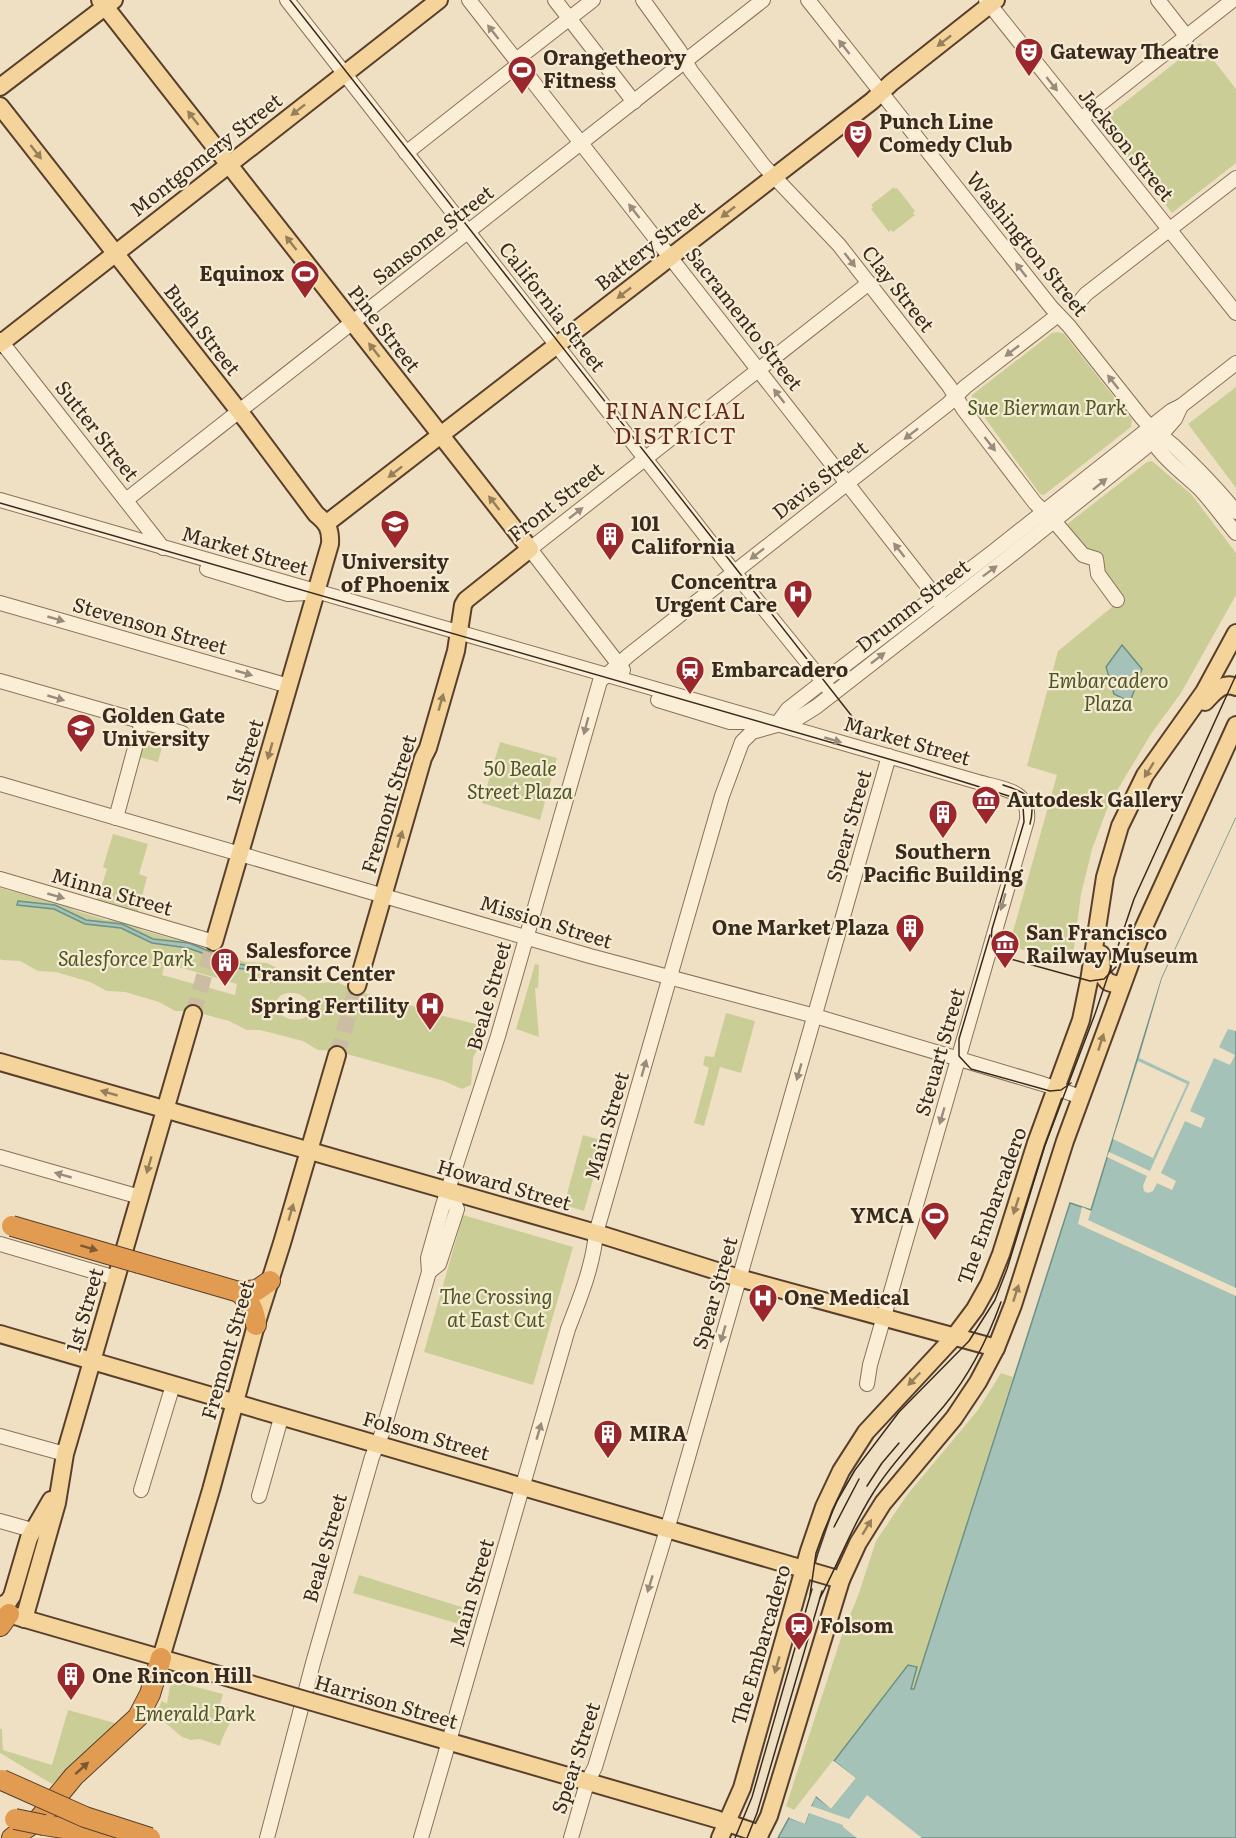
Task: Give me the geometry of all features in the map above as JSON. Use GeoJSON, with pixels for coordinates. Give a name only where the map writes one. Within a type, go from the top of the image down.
{"type":"FeatureCollection","features":[{"type":"Feature","properties":{"kind":"highway"},"geometry":{"type":"LineString","coordinates":[[0,1222],[238,1292],[257,1290],[270,1281]]}},
{"type":"Feature","properties":{"kind":"highway"},"geometry":{"type":"LineString","coordinates":[[238,1292],[251,1305],[255,1313],[256,1325]]}},
{"type":"Feature","properties":{"kind":"highway"},"geometry":{"type":"LineString","coordinates":[[9,1824],[38,1820],[74,1776],[138,1717],[150,1694],[161,1658]]}},
{"type":"Feature","properties":{"kind":"highway"},"geometry":{"type":"LineString","coordinates":[[0,1780],[64,1815],[128,1838]]}},
{"type":"Feature","properties":{"kind":"highway"},"geometry":{"type":"LineString","coordinates":[[0,1780],[85,1817],[150,1838]]}},
{"type":"Feature","properties":{"kind":"highway"},"geometry":{"type":"LineString","coordinates":[[9,1824],[44,1825],[128,1838]]}},
{"type":"Feature","properties":{"kind":"main road","name":"Montgomery Street"},"geometry":{"type":"LineString","coordinates":[[1,342],[439,0]]}},
{"type":"Feature","properties":{"kind":"main road"},"geometry":{"type":"LineString","coordinates":[[0,87],[106,2]]}},
{"type":"Feature","properties":{"kind":"main road","name":"Pine Street"},"geometry":{"type":"LineString","coordinates":[[106,2],[229,165],[530,549]]}},
{"type":"Feature","properties":{"kind":"main road","name":"Battery Street"},"geometry":{"type":"LineString","coordinates":[[327,523],[880,93],[991,2]]}},
{"type":"Feature","properties":{"kind":"main road","name":"Bush Street"},"geometry":{"type":"LineString","coordinates":[[0,106],[239,411],[316,514],[327,523]]}},
{"type":"Feature","properties":{"kind":"main road"},"geometry":{"type":"LineString","coordinates":[[316,592],[330,544],[331,535],[327,523]]}},
{"type":"Feature","properties":{"kind":"main road","name":"Front Street"},"geometry":{"type":"LineString","coordinates":[[458,633],[461,610],[466,600],[530,549]]}},
{"type":"Feature","properties":{"kind":"main road","name":"1st Street"},"geometry":{"type":"LineString","coordinates":[[214,942],[316,592]]}},
{"type":"Feature","properties":{"kind":"main road","name":"Fremont Street"},"geometry":{"type":"LineString","coordinates":[[357,986],[447,683],[456,651],[458,633]]}},
{"type":"Feature","properties":{"kind":"main road","name":"The Embarcadero"},"geometry":{"type":"LineString","coordinates":[[724,1830],[742,1788],[824,1507],[850,1455],[866,1432],[954,1337],[975,1309],[996,1266],[1084,1010],[1109,859],[1128,807],[1154,761],[1184,723],[1216,672],[1236,633]]}},
{"type":"Feature","properties":{"kind":"main road"},"geometry":{"type":"LineString","coordinates":[[1184,723],[1222,687],[1227,684],[1236,687]]}},
{"type":"Feature","properties":{"kind":"main road"},"geometry":{"type":"LineString","coordinates":[[759,1836],[769,1816],[841,1580],[860,1540],[883,1503],[961,1408],[996,1348],[1010,1314],[1081,1097],[1128,966],[1154,903],[1236,725]]}},
{"type":"Feature","properties":{"kind":"main road"},"geometry":{"type":"LineString","coordinates":[[1098,919],[1101,971],[1104,979],[1121,986]]}},
{"type":"Feature","properties":{"kind":"main road"},"geometry":{"type":"LineString","coordinates":[[1101,959],[1105,969],[1111,974],[1123,973],[1128,966]]}},
{"type":"Feature","properties":{"kind":"main road","name":"1st Street"},"geometry":{"type":"LineString","coordinates":[[7,1616],[57,1503],[64,1454],[193,1014]]}},
{"type":"Feature","properties":{"kind":"main road","name":"Fremont Street"},"geometry":{"type":"LineString","coordinates":[[161,1658],[233,1403],[337,1055]]}},
{"type":"Feature","properties":{"kind":"main road","name":"Howard Street"},"geometry":{"type":"LineString","coordinates":[[0,1062],[596,1233],[739,1278],[996,1348]]}},
{"type":"Feature","properties":{"kind":"main road","name":"Folsom Street"},"geometry":{"type":"LineString","coordinates":[[0,1334],[841,1580]]}},
{"type":"Feature","properties":{"kind":"main road"},"geometry":{"type":"LineString","coordinates":[[7,1616],[24,1588],[64,1454]]}},
{"type":"Feature","properties":{"kind":"main road"},"geometry":{"type":"LineString","coordinates":[[7,1616],[8,1602],[12,1596],[32,1530],[51,1500]]}},
{"type":"Feature","properties":{"kind":"main road","name":"Harrison Street"},"geometry":{"type":"LineString","coordinates":[[7,1616],[161,1658],[587,1783],[724,1830],[759,1836]]}},
{"type":"Feature","properties":{"kind":"street","name":"California Street"},"geometry":{"type":"LineString","coordinates":[[287,0],[833,694]]}},
{"type":"Feature","properties":{"kind":"street","name":"Sacramento Street"},"geometry":{"type":"LineString","coordinates":[[469,0],[939,601]]}},
{"type":"Feature","properties":{"kind":"street"},"geometry":{"type":"LineString","coordinates":[[555,0],[634,102]]}},
{"type":"Feature","properties":{"kind":"street"},"geometry":{"type":"LineString","coordinates":[[406,153],[593,0]]}},
{"type":"Feature","properties":{"kind":"street","name":"Clay Street"},"geometry":{"type":"LineString","coordinates":[[643,0],[739,133],[774,176],[839,245],[949,386],[964,410],[1035,502],[1083,555],[1096,559],[1098,574],[1117,600]]}},
{"type":"Feature","properties":{"kind":"street","name":"Sansome Street"},"geometry":{"type":"LineString","coordinates":[[126,500],[763,0]]}},
{"type":"Feature","properties":{"kind":"street","name":"Washington Street"},"geometry":{"type":"LineString","coordinates":[[808,0],[1154,435],[1159,451],[1202,491],[1229,510],[1236,533]]}},
{"type":"Feature","properties":{"kind":"street"},"geometry":{"type":"LineString","coordinates":[[1158,0],[1186,37]]}},
{"type":"Feature","properties":{"kind":"street"},"geometry":{"type":"LineString","coordinates":[[1081,119],[1233,0]]}},
{"type":"Feature","properties":{"kind":"street","name":"Jackson Street"},"geometry":{"type":"LineString","coordinates":[[991,2],[1236,313]]}},
{"type":"Feature","properties":{"kind":"street"},"geometry":{"type":"LineString","coordinates":[[1081,300],[1236,178]]}},
{"type":"Feature","properties":{"kind":"street","name":"Front Street"},"geometry":{"type":"LineString","coordinates":[[530,549],[869,283]]}},
{"type":"Feature","properties":{"kind":"street","name":"Davis Street"},"geometry":{"type":"LineString","coordinates":[[604,675],[1058,315]]}},
{"type":"Feature","properties":{"kind":"street","name":"Sutter Street"},"geometry":{"type":"LineString","coordinates":[[1,342],[163,547]]}},
{"type":"Feature","properties":{"kind":"street","name":"Drumm Street"},"geometry":{"type":"LineString","coordinates":[[777,724],[788,709],[822,682],[1054,521],[1154,435],[1171,411],[1181,406],[1236,363]]}},
{"type":"Feature","properties":{"kind":"street","name":"Drumm Street"},"geometry":{"type":"LineString","coordinates":[[777,724],[795,720],[833,694],[1044,511],[1154,435]]}},
{"type":"Feature","properties":{"kind":"street","name":"Market Street"},"geometry":{"type":"LineString","coordinates":[[0,490],[30,501],[74,522]]}},
{"type":"Feature","properties":{"kind":"street","name":"Market Street"},"geometry":{"type":"LineString","coordinates":[[0,500],[316,592],[338,588],[420,614],[430,625],[1010,791],[1023,799]]}},
{"type":"Feature","properties":{"kind":"street"},"geometry":{"type":"LineString","coordinates":[[123,536],[137,515]]}},
{"type":"Feature","properties":{"kind":"street","name":"Pine Street"},"geometry":{"type":"LineString","coordinates":[[530,549],[634,684]]}},
{"type":"Feature","properties":{"kind":"street","name":"Stevenson Street"},"geometry":{"type":"LineString","coordinates":[[0,603],[289,686]]}},
{"type":"Feature","properties":{"kind":"street","name":"Market Street"},"geometry":{"type":"LineString","coordinates":[[604,675],[624,689],[730,722],[777,724]]}},
{"type":"Feature","properties":{"kind":"street","name":"Beale Street"},"geometry":{"type":"LineString","coordinates":[[267,1838],[312,1663],[429,1272],[428,1258],[478,1101],[596,692],[604,675]]}},
{"type":"Feature","properties":{"kind":"street"},"geometry":{"type":"LineString","coordinates":[[0,681],[182,733]]}},
{"type":"Feature","properties":{"kind":"street"},"geometry":{"type":"LineString","coordinates":[[116,818],[142,722]]}},
{"type":"Feature","properties":{"kind":"street","name":"Main Street"},"geometry":{"type":"LineString","coordinates":[[421,1838],[568,1329],[585,1282],[596,1233],[722,796],[742,742],[752,732],[777,724]]}},
{"type":"Feature","properties":{"kind":"street","name":"Spear Street"},"geometry":{"type":"LineString","coordinates":[[571,1838],[668,1528],[889,756]]}},
{"type":"Feature","properties":{"kind":"street","name":"Mission Street"},"geometry":{"type":"LineString","coordinates":[[0,784],[670,978],[815,1016],[1081,1097]]}},
{"type":"Feature","properties":{"kind":"street","name":"Steuart Street"},"geometry":{"type":"LineString","coordinates":[[867,1384],[883,1317],[1027,820],[1028,811],[1023,799]]}},
{"type":"Feature","properties":{"kind":"street","name":"Minna Street"},"geometry":{"type":"LineString","coordinates":[[0,879],[214,942]]}},
{"type":"Feature","properties":{"kind":"street"},"geometry":{"type":"LineString","coordinates":[[0,1157],[140,1197]]}},
{"type":"Feature","properties":{"kind":"street"},"geometry":{"type":"LineString","coordinates":[[0,1244],[116,1278]]}},
{"type":"Feature","properties":{"kind":"street"},"geometry":{"type":"LineString","coordinates":[[141,1490],[173,1385]]}},
{"type":"Feature","properties":{"kind":"street"},"geometry":{"type":"LineString","coordinates":[[259,1496],[281,1418]]}},
{"type":"Feature","properties":{"kind":"street"},"geometry":{"type":"LineString","coordinates":[[0,1436],[64,1454]]}},
{"type":"Feature","properties":{"kind":"street"},"geometry":{"type":"LineString","coordinates":[[0,1521],[32,1530]]}},
{"type":"Feature","properties":{"kind":"green space"},"geometry":{"type":"Polygon","coordinates":[[[1200,43],[1236,89],[1236,163],[1172,213],[1100,122],[1200,43]]]}},
{"type":"Feature","properties":{"kind":"green space"},"geometry":{"type":"Polygon","coordinates":[[[894,187],[915,211],[913,213],[915,215],[893,232],[891,230],[889,232],[871,209],[873,207],[871,205],[894,187]]]}},
{"type":"Feature","properties":{"kind":"green space","name":"Sue Bierman Park"},"geometry":{"type":"Polygon","coordinates":[[[1052,333],[1064,334],[1132,420],[1131,427],[1044,495],[1040,494],[972,400],[972,395],[1052,333]]]}},
{"type":"Feature","properties":{"kind":"green space"},"geometry":{"type":"Polygon","coordinates":[[[1236,387],[1236,488],[1188,424],[1236,387]]]}},
{"type":"Feature","properties":{"kind":"green space","name":"Embarcadero Plaza"},"geometry":{"type":"Polygon","coordinates":[[[1152,461],[1191,494],[1236,553],[1236,595],[1181,693],[1151,734],[1109,804],[1092,849],[1081,894],[1072,963],[1009,946],[1057,775],[1027,766],[1058,651],[1122,599],[1066,525],[1147,462],[1152,461]]]}},
{"type":"Feature","properties":{"kind":"green space"},"geometry":{"type":"Polygon","coordinates":[[[148,727],[166,732],[158,762],[139,757],[148,727]]]}},
{"type":"Feature","properties":{"kind":"green space","name":"50 Beale Street Plaza"},"geometry":{"type":"Polygon","coordinates":[[[500,742],[557,758],[540,820],[482,803],[500,742]]]}},
{"type":"Feature","properties":{"kind":"green space"},"geometry":{"type":"Polygon","coordinates":[[[113,834],[148,844],[139,874],[147,877],[138,912],[97,900],[107,869],[103,867],[113,834]]]}},
{"type":"Feature","properties":{"kind":"green space","name":"Salesforce Park"},"geometry":{"type":"Polygon","coordinates":[[[0,888],[60,902],[74,910],[106,920],[126,921],[142,930],[177,940],[194,942],[245,962],[267,963],[283,971],[321,983],[337,982],[354,990],[407,1003],[423,1011],[480,1025],[485,1035],[473,1058],[471,1085],[462,1089],[444,1081],[336,1051],[318,1050],[303,1041],[260,1030],[247,1030],[229,1021],[192,1011],[175,1011],[159,1002],[125,992],[107,991],[90,982],[56,972],[38,971],[20,961],[0,959],[0,888]],[[165,963],[162,975],[235,995],[237,984],[165,963]],[[298,994],[281,995],[276,1001],[279,1012],[292,1020],[308,1016],[311,1006],[307,1000],[298,994]]]}},
{"type":"Feature","properties":{"kind":"green space"},"geometry":{"type":"Polygon","coordinates":[[[535,964],[539,965],[538,988],[535,988],[539,1037],[516,1029],[535,964]]]}},
{"type":"Feature","properties":{"kind":"green space"},"geometry":{"type":"Polygon","coordinates":[[[726,1013],[755,1021],[741,1073],[720,1067],[704,1126],[694,1123],[709,1068],[703,1065],[705,1056],[714,1057],[726,1013]]]}},
{"type":"Feature","properties":{"kind":"green space"},"geometry":{"type":"Polygon","coordinates":[[[583,1135],[604,1141],[584,1211],[564,1205],[583,1135]]]}},
{"type":"Feature","properties":{"kind":"green space","name":"The Crossing at East Cut"},"geometry":{"type":"Polygon","coordinates":[[[463,1215],[573,1247],[533,1385],[424,1352],[463,1215]]]}},
{"type":"Feature","properties":{"kind":"green space"},"geometry":{"type":"Polygon","coordinates":[[[1001,1373],[1013,1377],[914,1690],[911,1689],[908,1665],[794,1810],[786,1806],[843,1632],[858,1596],[876,1541],[907,1495],[978,1410],[1001,1373]]]}},
{"type":"Feature","properties":{"kind":"green space"},"geometry":{"type":"Polygon","coordinates":[[[359,1575],[468,1609],[463,1625],[353,1593],[359,1575]]]}},
{"type":"Feature","properties":{"kind":"green space","name":"Emerald Park"},"geometry":{"type":"Polygon","coordinates":[[[177,1682],[223,1694],[220,1705],[236,1710],[220,1746],[200,1739],[191,1740],[182,1737],[155,1714],[162,1701],[167,1704],[170,1686],[177,1682]]]}},
{"type":"Feature","properties":{"kind":"green space"},"geometry":{"type":"Polygon","coordinates":[[[68,1710],[115,1723],[103,1738],[52,1784],[0,1753],[0,1729],[2,1729],[3,1750],[52,1765],[68,1710]]]}},
{"type":"Feature","properties":{"kind":"water"},"geometry":{"type":"Polygon","coordinates":[[[1122,645],[1142,669],[1130,702],[1114,694],[1106,667],[1122,645]]]}},
{"type":"Feature","properties":{"kind":"water"},"geometry":{"type":"Polygon","coordinates":[[[1236,818],[1236,1838],[778,1838],[789,1818],[805,1823],[815,1796],[831,1808],[855,1778],[834,1761],[908,1665],[917,1667],[911,1689],[914,1689],[1070,1203],[1091,1210],[1162,978],[1236,818]]]}},
{"type":"Feature","properties":{"kind":"water"},"geometry":{"type":"Polygon","coordinates":[[[18,901],[55,905],[86,920],[122,924],[153,939],[189,943],[226,962],[258,967],[256,971],[225,966],[205,954],[188,948],[152,943],[121,928],[85,924],[54,909],[17,905],[18,901]]]}},
{"type":"Feature","properties":{"kind":"pier"},"geometry":{"type":"Polygon","coordinates":[[[1236,818],[1236,1031],[1228,1029],[1219,1047],[1235,1055],[1230,1065],[1214,1058],[1190,1111],[1205,1118],[1201,1128],[1185,1121],[1161,1173],[1176,1181],[1172,1190],[1157,1183],[1153,1191],[1148,1193],[1144,1191],[1143,1186],[1147,1176],[1107,1157],[1109,1152],[1150,1171],[1190,1082],[1139,1058],[1162,978],[1236,818]]]}},
{"type":"Feature","properties":{"kind":"pier"},"geometry":{"type":"Polygon","coordinates":[[[1138,1061],[1187,1084],[1153,1158],[1113,1139],[1138,1061]]]}},
{"type":"Feature","properties":{"kind":"pier"},"geometry":{"type":"Polygon","coordinates":[[[1082,1207],[1091,1211],[1088,1220],[1236,1288],[1236,1296],[1078,1224],[1082,1207]]]}},
{"type":"Feature","properties":{"kind":"pier"},"geometry":{"type":"Polygon","coordinates":[[[834,1761],[856,1778],[831,1809],[816,1796],[811,1806],[849,1819],[867,1795],[922,1838],[857,1838],[843,1825],[809,1813],[805,1824],[789,1818],[791,1815],[803,1820],[810,1799],[815,1793],[830,1804],[851,1778],[832,1763],[834,1761]]]}},
{"type":"Feature","properties":{"kind":"tunnel"},"geometry":{"type":"LineString","coordinates":[[193,1014],[214,942]]}},
{"type":"Feature","properties":{"kind":"tunnel"},"geometry":{"type":"LineString","coordinates":[[337,1055],[357,986]]}},
{"type":"Feature","properties":{"kind":"tram line"},"geometry":{"type":"LineString","coordinates":[[290,0],[858,724]]}},
{"type":"Feature","properties":{"kind":"tram line"},"geometry":{"type":"LineString","coordinates":[[0,503],[906,764],[1012,797],[1023,806],[1024,822],[992,929],[994,947],[1007,958],[1090,981],[1104,979],[1116,967]]}},
{"type":"Feature","properties":{"kind":"tram line"},"geometry":{"type":"LineString","coordinates":[[810,1595],[816,1553],[837,1501],[855,1470],[899,1412],[969,1341],[995,1300],[1007,1269],[1045,1145],[1095,1014],[1134,899],[1236,675]]}},
{"type":"Feature","properties":{"kind":"tram line"},"geometry":{"type":"LineString","coordinates":[[1003,785],[1018,790],[1028,797],[1032,808],[1030,824]]}},
{"type":"Feature","properties":{"kind":"tram line"},"geometry":{"type":"LineString","coordinates":[[990,935],[959,1039],[959,1056],[971,1069],[1050,1091],[1061,1090],[1071,1083]]}},
{"type":"Feature","properties":{"kind":"tram line"},"geometry":{"type":"LineString","coordinates":[[820,1598],[870,1497],[894,1464],[961,1383],[984,1343],[1001,1302]]}},
{"type":"Feature","properties":{"kind":"tram line"},"geometry":{"type":"LineString","coordinates":[[867,1486],[899,1443]]}},
{"type":"Feature","properties":{"kind":"tram line"},"geometry":{"type":"LineString","coordinates":[[834,1527],[859,1479]]}},
{"type":"Feature","properties":{"kind":"tram line"},"geometry":{"type":"LineString","coordinates":[[735,1838],[752,1797],[812,1589]]}},
{"type":"Feature","properties":{"kind":"tram line"},"geometry":{"type":"LineString","coordinates":[[747,1838],[757,1813],[822,1591]]}},
{"type":"Feature","properties":{"kind":"place","name":"Gateway Theatre"},"geometry":{"type":"Point","coordinates":[1029,78]}},
{"type":"Feature","properties":{"kind":"place","name":"Orangetheory Fitness"},"geometry":{"type":"Point","coordinates":[522,96]}},
{"type":"Feature","properties":{"kind":"place","name":"Punch Line Comedy Club"},"geometry":{"type":"Point","coordinates":[858,160]}},
{"type":"Feature","properties":{"kind":"place","name":"Equinox"},"geometry":{"type":"Point","coordinates":[305,300]}},
{"type":"Feature","properties":{"kind":"place","name":"University of Phoenix"},"geometry":{"type":"Point","coordinates":[395,550]}},
{"type":"Feature","properties":{"kind":"place","name":"101 California"},"geometry":{"type":"Point","coordinates":[610,562]}},
{"type":"Feature","properties":{"kind":"place","name":"Concentra Urgent Care"},"geometry":{"type":"Point","coordinates":[798,620]}},
{"type":"Feature","properties":{"kind":"place","name":"Embarcadero"},"geometry":{"type":"Point","coordinates":[690,696]}},
{"type":"Feature","properties":{"kind":"place","name":"Golden Gate University"},"geometry":{"type":"Point","coordinates":[81,754]}},
{"type":"Feature","properties":{"kind":"place","name":"Autodesk Gallery"},"geometry":{"type":"Point","coordinates":[986,826]}},
{"type":"Feature","properties":{"kind":"place","name":"Southern Pacific Building"},"geometry":{"type":"Point","coordinates":[943,840]}},
{"type":"Feature","properties":{"kind":"place","name":"One Market Plaza"},"geometry":{"type":"Point","coordinates":[910,954]}},
{"type":"Feature","properties":{"kind":"place","name":"San Francisco Railway Museum"},"geometry":{"type":"Point","coordinates":[1005,970]}},
{"type":"Feature","properties":{"kind":"place","name":"Salesforce Transit Center"},"geometry":{"type":"Point","coordinates":[225,988]}},
{"type":"Feature","properties":{"kind":"place","name":"Spring Fertility"},"geometry":{"type":"Point","coordinates":[430,1032]}},
{"type":"Feature","properties":{"kind":"place","name":"YMCA"},"geometry":{"type":"Point","coordinates":[935,1242]}},
{"type":"Feature","properties":{"kind":"place","name":"One Medical"},"geometry":{"type":"Point","coordinates":[763,1324]}},
{"type":"Feature","properties":{"kind":"place","name":"MIRA"},"geometry":{"type":"Point","coordinates":[608,1460]}},
{"type":"Feature","properties":{"kind":"place","name":"Folsom"},"geometry":{"type":"Point","coordinates":[799,1652]}},
{"type":"Feature","properties":{"kind":"place","name":"One Rincon Hill"},"geometry":{"type":"Point","coordinates":[71,1702]}},
{"type":"Feature","properties":{"kind":"district","name":"FINANCIAL DISTRICT"},"geometry":{"type":"Point","coordinates":[676,424]}}]}
